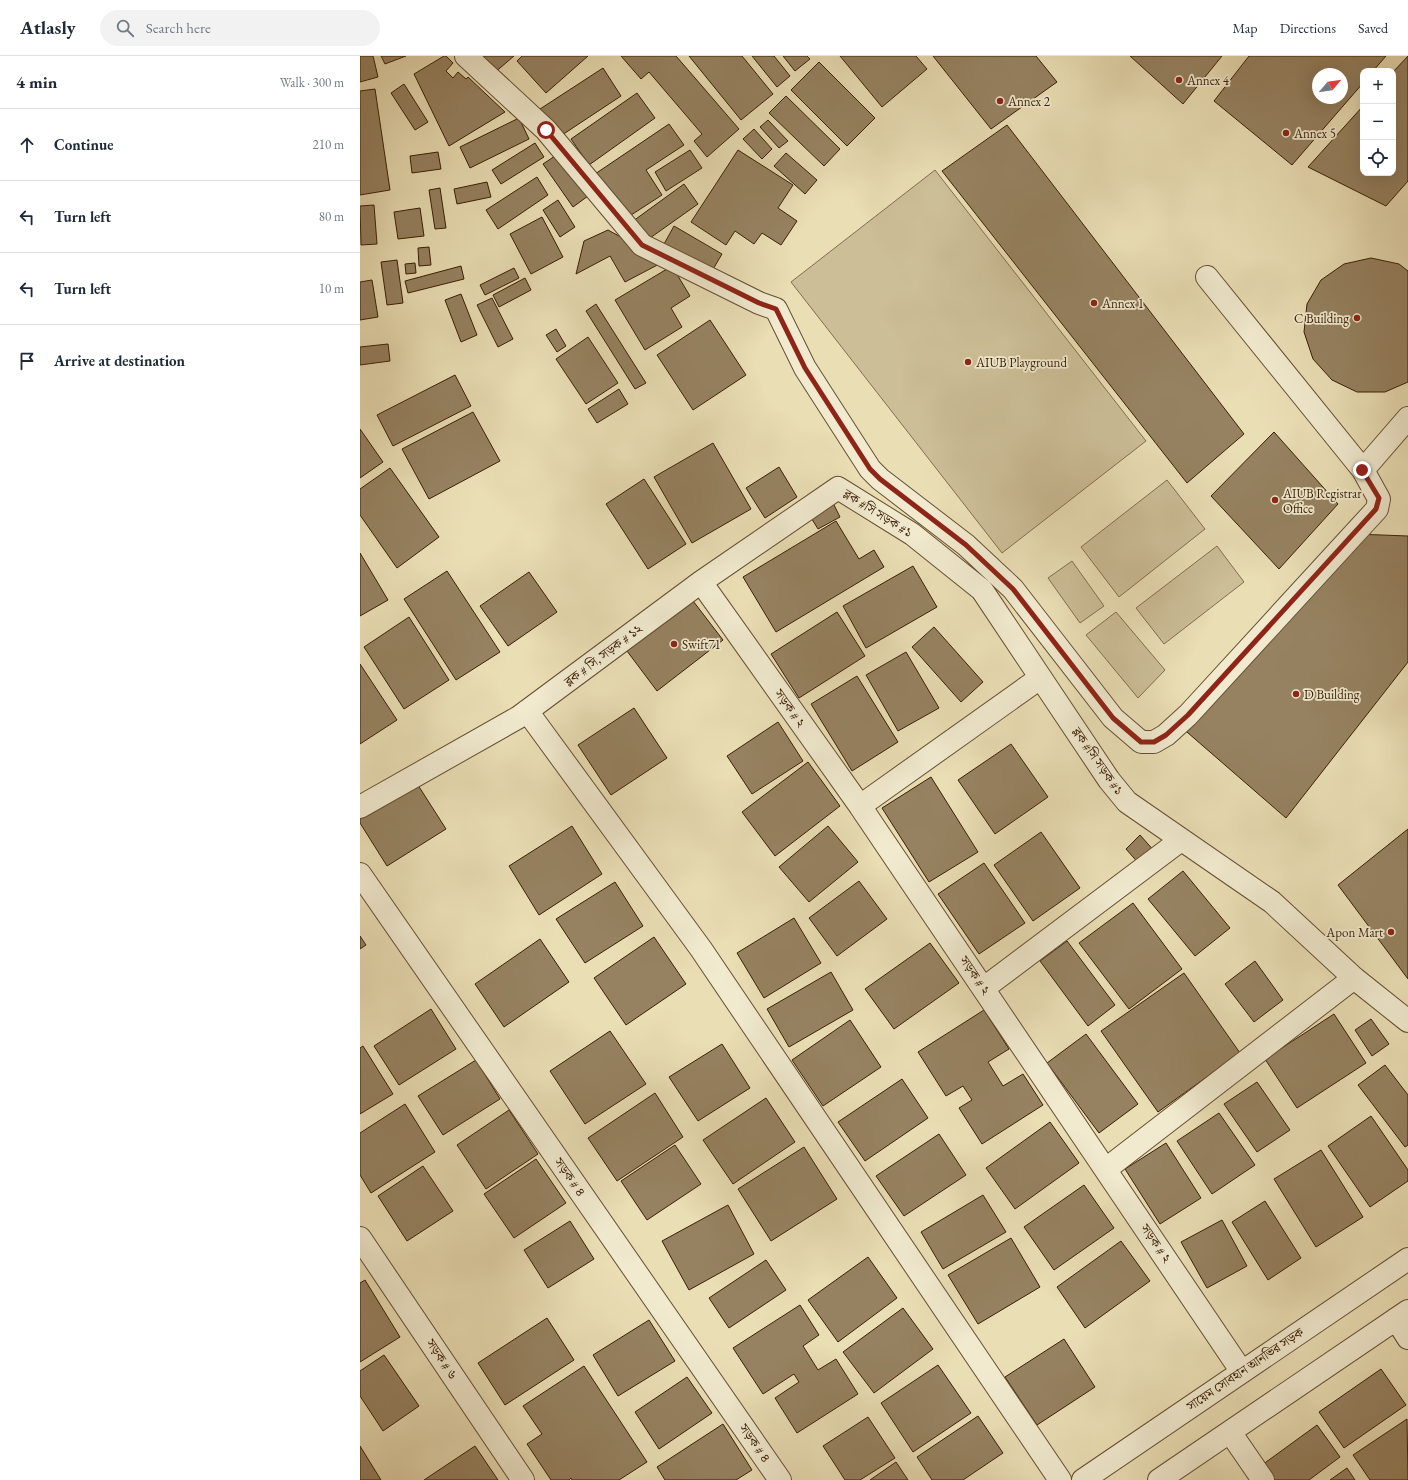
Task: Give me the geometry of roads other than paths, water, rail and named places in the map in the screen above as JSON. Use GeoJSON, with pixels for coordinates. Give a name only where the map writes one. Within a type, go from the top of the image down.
{"type":"FeatureCollection","features":[{"type":"Feature","properties":{"kind":"street"},"geometry":{"type":"LineString","coordinates":[[466,56],[546,130],[642,245],[759,303],[776,309],[805,368],[870,469],[880,479],[966,545],[1013,589],[1113,718],[1141,742],[1154,742],[1166,735],[1188,715],[1376,509],[1379,498],[1362,470],[1207,277]]}},
{"type":"Feature","properties":{"kind":"street"},"geometry":{"type":"LineString","coordinates":[[1362,470],[1408,418]]}},
{"type":"Feature","properties":{"kind":"street","name":"ব্লক # সি, সড়ক # ১২"},"geometry":{"type":"LineString","coordinates":[[360,807],[519,717],[701,582],[838,488]]}},
{"type":"Feature","properties":{"kind":"street","name":"ব্লক #সি সড়ক #১"},"geometry":{"type":"LineString","coordinates":[[838,488],[912,534],[982,590],[1109,780],[1127,802],[1272,902],[1354,978],[1408,1021]]}},
{"type":"Feature","properties":{"kind":"street","name":"সড়ক # ২"},"geometry":{"type":"LineString","coordinates":[[701,582],[860,806],[1242,1372]]}},
{"type":"Feature","properties":{"kind":"street"},"geometry":{"type":"LineString","coordinates":[[860,806],[1040,678]]}},
{"type":"Feature","properties":{"kind":"street"},"geometry":{"type":"LineString","coordinates":[[527,711],[701,949],[1060,1480]]}},
{"type":"Feature","properties":{"kind":"street"},"geometry":{"type":"LineString","coordinates":[[984,988],[1181,840]]}},
{"type":"Feature","properties":{"kind":"street","name":"সড়ক # ৪"},"geometry":{"type":"LineString","coordinates":[[360,874],[780,1480]]}},
{"type":"Feature","properties":{"kind":"street"},"geometry":{"type":"LineString","coordinates":[[1106,1169],[1354,978]]}},
{"type":"Feature","properties":{"kind":"street","name":"সড়ক # ৬"},"geometry":{"type":"LineString","coordinates":[[360,1238],[523,1480]]}},
{"type":"Feature","properties":{"kind":"street","name":"সায়েম সোবহান আনভির সড়ক"},"geometry":{"type":"LineString","coordinates":[[1083,1480],[1408,1259]]}},
{"type":"Feature","properties":{"kind":"street"},"geometry":{"type":"LineString","coordinates":[[1159,1480],[1402,1315],[1408,1338]]}},
{"type":"Feature","properties":{"kind":"street"},"geometry":{"type":"LineString","coordinates":[[1230,1432],[1263,1480]]}},
{"type":"Feature","properties":{"kind":"place","name":"Annex 4"},"geometry":{"type":"Point","coordinates":[1179,80]}},
{"type":"Feature","properties":{"kind":"place","name":"Annex 2"},"geometry":{"type":"Point","coordinates":[1000,101]}},
{"type":"Feature","properties":{"kind":"place","name":"Annex 5"},"geometry":{"type":"Point","coordinates":[1286,133]}},
{"type":"Feature","properties":{"kind":"place","name":"Annex 1"},"geometry":{"type":"Point","coordinates":[1094,303]}},
{"type":"Feature","properties":{"kind":"place","name":"C Building"},"geometry":{"type":"Point","coordinates":[1357,318]}},
{"type":"Feature","properties":{"kind":"place","name":"AIUB Playground"},"geometry":{"type":"Point","coordinates":[968,362]}},
{"type":"Feature","properties":{"kind":"place","name":"AIUB Registrar Office"},"geometry":{"type":"Point","coordinates":[1275,500]}},
{"type":"Feature","properties":{"kind":"place","name":"Swift71"},"geometry":{"type":"Point","coordinates":[674,644]}},
{"type":"Feature","properties":{"kind":"place","name":"D Building"},"geometry":{"type":"Point","coordinates":[1296,694]}},
{"type":"Feature","properties":{"kind":"place","name":"Apon Mart"},"geometry":{"type":"Point","coordinates":[1391,932]}}]}
